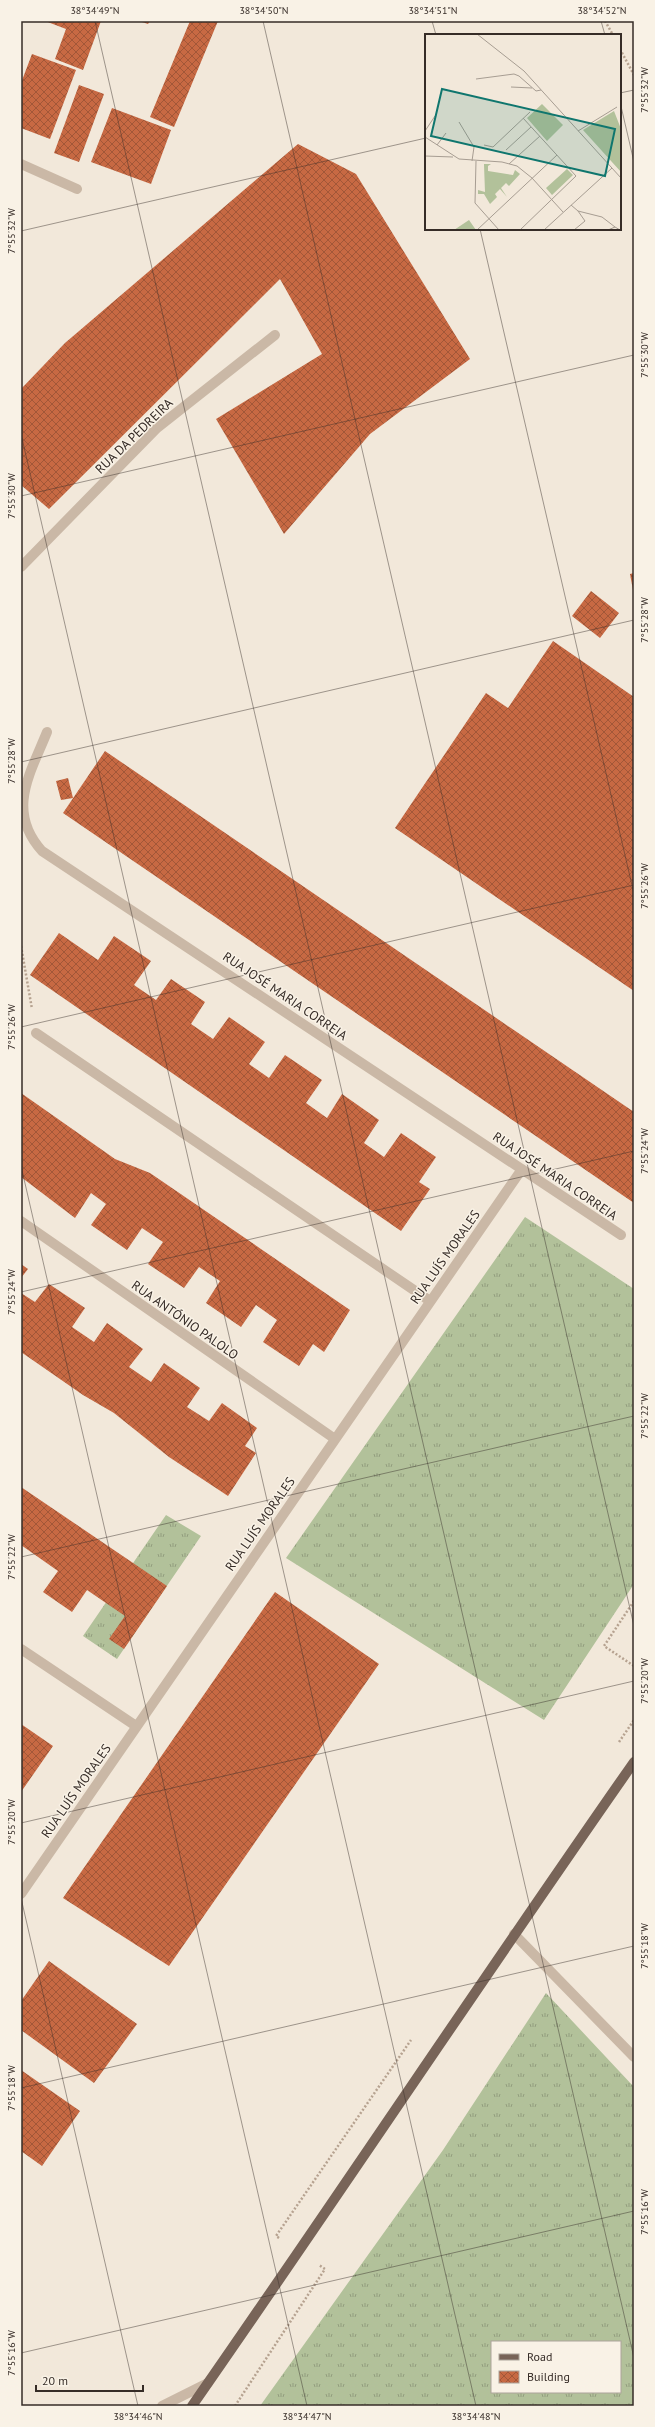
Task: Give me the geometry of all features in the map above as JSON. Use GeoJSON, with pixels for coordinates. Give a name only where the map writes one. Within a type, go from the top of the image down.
{"type":"FeatureCollection","features":[{"type":"Feature","properties":{"kind":"main road"},"geometry":{"type":"LineString","coordinates":[[192,2406],[514,1934],[634,1762]]}},
{"type":"Feature","properties":{"kind":"street"},"geometry":{"type":"LineString","coordinates":[[21,164],[77,189]]}},
{"type":"Feature","properties":{"kind":"street","name":"RUA DA PEDREIRA"},"geometry":{"type":"LineString","coordinates":[[21,568],[157,428],[275,335]]}},
{"type":"Feature","properties":{"kind":"street","name":"RUA JOSÉ MARIA CORREIA"},"geometry":{"type":"LineString","coordinates":[[47,732],[25,788],[23,804],[25,824],[32,839],[42,850],[621,1235]]}},
{"type":"Feature","properties":{"kind":"street"},"geometry":{"type":"LineString","coordinates":[[36,1033],[430,1301]]}},
{"type":"Feature","properties":{"kind":"street","name":"RUA LUÍS MORALES"},"geometry":{"type":"LineString","coordinates":[[21,1894],[522,1169]]}},
{"type":"Feature","properties":{"kind":"street","name":"RUA ANTÓNIO PALOLO"},"geometry":{"type":"LineString","coordinates":[[21,1221],[335,1440]]}},
{"type":"Feature","properties":{"kind":"street"},"geometry":{"type":"LineString","coordinates":[[21,1649],[136,1726]]}},
{"type":"Feature","properties":{"kind":"street"},"geometry":{"type":"LineString","coordinates":[[514,1934],[634,2057]]}},
{"type":"Feature","properties":{"kind":"street"},"geometry":{"type":"LineString","coordinates":[[162,2406],[208,2383]]}},
{"type":"Feature","properties":{"kind":"path"},"geometry":{"type":"LineString","coordinates":[[605,21],[612,34]]}},
{"type":"Feature","properties":{"kind":"path"},"geometry":{"type":"LineString","coordinates":[[621,51],[634,75]]}},
{"type":"Feature","properties":{"kind":"path"},"geometry":{"type":"LineString","coordinates":[[21,946],[36,1033]]}},
{"type":"Feature","properties":{"kind":"path"},"geometry":{"type":"LineString","coordinates":[[634,1601],[604,1646],[634,1666]]}},
{"type":"Feature","properties":{"kind":"path"},"geometry":{"type":"LineString","coordinates":[[235,2406],[326,2269],[318,2264]]}},
{"type":"Feature","properties":{"kind":"green space"},"geometry":{"type":"Polygon","coordinates":[[[525,1217],[634,1289],[634,1584],[544,1720],[286,1558],[525,1217]]]}},
{"type":"Feature","properties":{"kind":"green space"},"geometry":{"type":"Polygon","coordinates":[[[166,1515],[201,1536],[117,1659],[83,1636],[166,1515]]]}},
{"type":"Feature","properties":{"kind":"green space"},"geometry":{"type":"Polygon","coordinates":[[[546,1993],[634,2087],[634,2406],[260,2406],[443,2150],[546,1993]]]}},
{"type":"Feature","properties":{"kind":"building"},"geometry":{"type":"Polygon","coordinates":[[[45,21],[101,21],[83,70],[55,59],[66,29],[45,21]]]}},
{"type":"Feature","properties":{"kind":"building"},"geometry":{"type":"Polygon","coordinates":[[[139,21],[150,21],[148,24],[139,21]]]}},
{"type":"Feature","properties":{"kind":"building"},"geometry":{"type":"Polygon","coordinates":[[[190,21],[218,21],[174,127],[150,117],[190,21]]]}},
{"type":"Feature","properties":{"kind":"building"},"geometry":{"type":"Polygon","coordinates":[[[32,54],[76,70],[50,139],[21,128],[21,83],[32,54]]]}},
{"type":"Feature","properties":{"kind":"building"},"geometry":{"type":"Polygon","coordinates":[[[79,85],[104,94],[79,162],[54,153],[79,85]]]}},
{"type":"Feature","properties":{"kind":"building"},"geometry":{"type":"Polygon","coordinates":[[[112,108],[171,130],[151,184],[91,162],[112,108]]]}},
{"type":"Feature","properties":{"kind":"building"},"geometry":{"type":"Polygon","coordinates":[[[298,144],[356,174],[470,359],[370,434],[284,534],[216,419],[322,354],[280,279],[49,509],[21,485],[21,389],[65,343],[298,144]]]}},
{"type":"Feature","properties":{"kind":"building"},"geometry":{"type":"Polygon","coordinates":[[[634,573],[634,590],[633,590],[630,574],[634,573]]]}},
{"type":"Feature","properties":{"kind":"building"},"geometry":{"type":"Polygon","coordinates":[[[591,591],[619,613],[600,638],[572,616],[591,591]]]}},
{"type":"Feature","properties":{"kind":"building"},"geometry":{"type":"Polygon","coordinates":[[[553,641],[634,697],[634,991],[395,828],[486,693],[508,708],[553,641]]]}},
{"type":"Feature","properties":{"kind":"building"},"geometry":{"type":"Polygon","coordinates":[[[105,751],[634,1112],[634,1203],[63,813],[105,751]]]}},
{"type":"Feature","properties":{"kind":"building"},"geometry":{"type":"Polygon","coordinates":[[[68,778],[73,798],[61,800],[56,781],[68,778]]]}},
{"type":"Feature","properties":{"kind":"building"},"geometry":{"type":"Polygon","coordinates":[[[59,933],[98,960],[114,936],[151,961],[134,985],[156,1000],[171,979],[205,1002],[191,1024],[213,1039],[229,1017],[265,1042],[249,1064],[269,1078],[285,1055],[322,1080],[306,1103],[327,1118],[342,1094],[379,1120],[364,1143],[384,1157],[401,1133],[436,1157],[419,1182],[430,1189],[401,1231],[30,975],[59,933]]]}},
{"type":"Feature","properties":{"kind":"building"},"geometry":{"type":"Polygon","coordinates":[[[21,1093],[115,1159],[150,1173],[350,1310],[324,1352],[313,1344],[299,1366],[263,1342],[277,1320],[256,1305],[241,1327],[206,1303],[220,1281],[199,1267],[184,1288],[148,1264],[163,1242],[142,1228],[127,1250],[91,1225],[106,1204],[91,1193],[75,1218],[21,1177],[21,1093]]]}},
{"type":"Feature","properties":{"kind":"building"},"geometry":{"type":"Polygon","coordinates":[[[21,1264],[28,1269],[21,1278],[21,1264]]]}},
{"type":"Feature","properties":{"kind":"building"},"geometry":{"type":"Polygon","coordinates":[[[49,1284],[85,1308],[72,1327],[94,1342],[107,1323],[143,1349],[129,1367],[151,1382],[164,1363],[200,1388],[187,1407],[209,1421],[222,1403],[257,1428],[245,1446],[256,1453],[228,1496],[169,1457],[114,1413],[83,1395],[21,1352],[21,1293],[35,1302],[49,1284]]]}},
{"type":"Feature","properties":{"kind":"building"},"geometry":{"type":"Polygon","coordinates":[[[21,1487],[167,1586],[124,1649],[109,1639],[125,1616],[87,1590],[72,1612],[43,1592],[58,1571],[21,1545],[21,1487]]]}},
{"type":"Feature","properties":{"kind":"building"},"geometry":{"type":"Polygon","coordinates":[[[275,1592],[379,1664],[169,1966],[63,1898],[275,1592]]]}},
{"type":"Feature","properties":{"kind":"building"},"geometry":{"type":"Polygon","coordinates":[[[21,1724],[53,1746],[21,1792],[21,1724]]]}},
{"type":"Feature","properties":{"kind":"building"},"geometry":{"type":"Polygon","coordinates":[[[49,1961],[137,2024],[94,2083],[21,2030],[21,2001],[49,1961]]]}},
{"type":"Feature","properties":{"kind":"building"},"geometry":{"type":"Polygon","coordinates":[[[21,2070],[80,2111],[42,2166],[21,2151],[21,2070]]]}}]}
